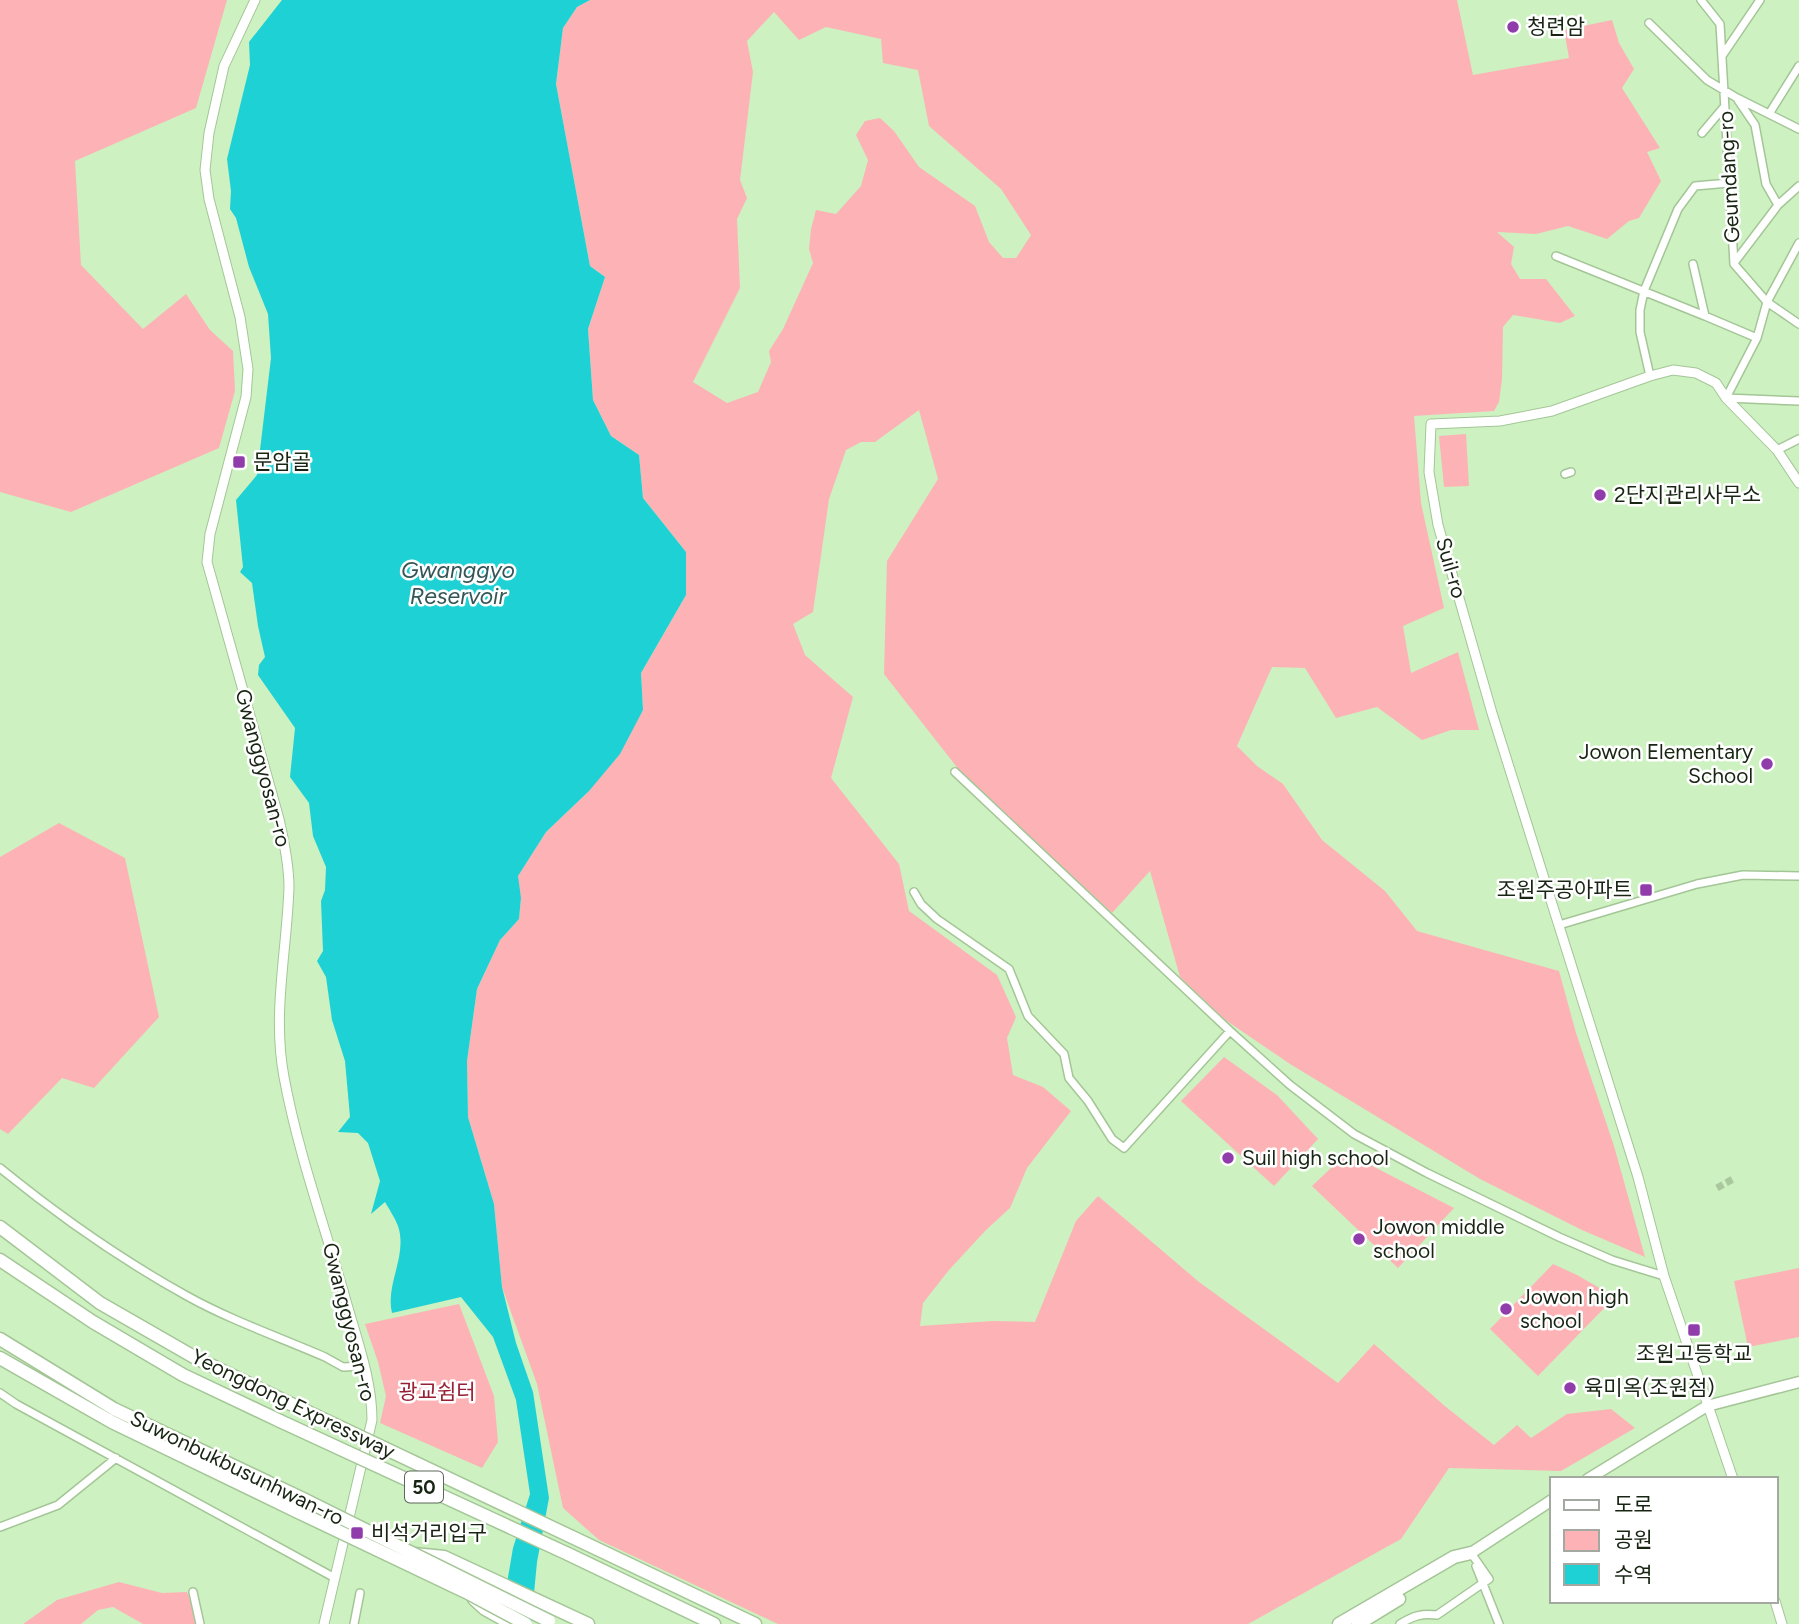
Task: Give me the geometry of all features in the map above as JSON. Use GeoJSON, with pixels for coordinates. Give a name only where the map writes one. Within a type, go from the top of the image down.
{"type":"FeatureCollection","features":[{"type":"Feature","properties":{"kind":"highway","name":"Yeongdong Expressway"},"geometry":{"type":"LineString","coordinates":[[0,1227],[100,1303],[194,1357],[755,1624]]}},
{"type":"Feature","properties":{"kind":"highway","name":"Yeongdong Expressway"},"geometry":{"type":"LineString","coordinates":[[0,1252],[20,1270],[93,1322]]}},
{"type":"Feature","properties":{"kind":"highway","name":"Yeongdong Expressway"},"geometry":{"type":"LineString","coordinates":[[0,1260],[93,1322],[183,1375],[568,1553],[714,1624]]}},
{"type":"Feature","properties":{"kind":"highway","name":"Suwonbukbusunhwan-ro"},"geometry":{"type":"LineString","coordinates":[[0,1339],[114,1409],[526,1624]]}},
{"type":"Feature","properties":{"kind":"highway","name":"Suwonbukbusunhwan-ro"},"geometry":{"type":"LineString","coordinates":[[0,1358],[112,1422],[414,1554],[552,1622]]}},
{"type":"Feature","properties":{"kind":"highway"},"geometry":{"type":"LineString","coordinates":[[1339,1624],[1454,1557],[1471,1553]]}},
{"type":"Feature","properties":{"kind":"highway"},"geometry":{"type":"LineString","coordinates":[[1358,1624],[1471,1553]]}},
{"type":"Feature","properties":{"kind":"highway"},"geometry":{"type":"LineString","coordinates":[[414,1554],[444,1557],[588,1624]]}},
{"type":"Feature","properties":{"kind":"highway"},"geometry":{"type":"LineString","coordinates":[[466,1592],[485,1609],[512,1624]]}},
{"type":"Feature","properties":{"kind":"main road"},"geometry":{"type":"LineString","coordinates":[[1591,1477],[1707,1406],[1799,1382]]}},
{"type":"Feature","properties":{"kind":"main road"},"geometry":{"type":"LineString","coordinates":[[1471,1553],[1550,1501]]}},
{"type":"Feature","properties":{"kind":"street","name":"Gwanggyosan-ro"},"geometry":{"type":"LineString","coordinates":[[255,0],[224,66],[209,133],[205,170],[209,198],[240,317],[248,369],[246,397],[211,534],[207,562],[287,855],[289,888],[279,1004],[284,1078],[372,1399],[372,1420],[324,1624]]}},
{"type":"Feature","properties":{"kind":"street","name":"Geumdang-ro"},"geometry":{"type":"LineString","coordinates":[[1701,0],[1720,24],[1734,264],[1768,302],[1799,324]]}},
{"type":"Feature","properties":{"kind":"street"},"geometry":{"type":"LineString","coordinates":[[1722,56],[1760,0]]}},
{"type":"Feature","properties":{"kind":"street","name":"Geumdang-ro"},"geometry":{"type":"LineString","coordinates":[[1649,23],[1707,79],[1724,90]]}},
{"type":"Feature","properties":{"kind":"street"},"geometry":{"type":"LineString","coordinates":[[1769,114],[1799,66]]}},
{"type":"Feature","properties":{"kind":"street"},"geometry":{"type":"LineString","coordinates":[[1724,90],[1799,129]]}},
{"type":"Feature","properties":{"kind":"street","name":"Geumdang-ro"},"geometry":{"type":"LineString","coordinates":[[1734,264],[1778,205],[1766,184],[1755,125],[1737,98]]}},
{"type":"Feature","properties":{"kind":"street"},"geometry":{"type":"LineString","coordinates":[[1702,133],[1725,107]]}},
{"type":"Feature","properties":{"kind":"street"},"geometry":{"type":"LineString","coordinates":[[1729,183],[1695,186],[1678,209],[1644,291],[1640,310],[1640,332],[1650,376],[1673,370],[1696,373],[1716,383],[1726,398],[1777,450],[1799,483]]}},
{"type":"Feature","properties":{"kind":"street"},"geometry":{"type":"LineString","coordinates":[[1778,205],[1799,186]]}},
{"type":"Feature","properties":{"kind":"street"},"geometry":{"type":"LineString","coordinates":[[1726,398],[1757,338],[1768,302],[1799,243]]}},
{"type":"Feature","properties":{"kind":"street"},"geometry":{"type":"LineString","coordinates":[[1556,256],[1757,338]]}},
{"type":"Feature","properties":{"kind":"street"},"geometry":{"type":"LineString","coordinates":[[1693,264],[1705,316]]}},
{"type":"Feature","properties":{"kind":"street","name":"Suil-ro"},"geometry":{"type":"LineString","coordinates":[[1559,925],[1492,713],[1438,525],[1429,472],[1431,424],[1500,421],[1552,411],[1650,376]]}},
{"type":"Feature","properties":{"kind":"street"},"geometry":{"type":"LineString","coordinates":[[1726,398],[1799,401]]}},
{"type":"Feature","properties":{"kind":"street"},"geometry":{"type":"LineString","coordinates":[[1777,450],[1799,439]]}},
{"type":"Feature","properties":{"kind":"street"},"geometry":{"type":"LineString","coordinates":[[955,772],[1230,1031],[1290,1085],[1354,1134],[1559,1237],[1612,1260],[1664,1276]]}},
{"type":"Feature","properties":{"kind":"street"},"geometry":{"type":"LineString","coordinates":[[1731,1477],[1664,1276],[1638,1177],[1559,925],[1696,884],[1743,875],[1799,876]]}},
{"type":"Feature","properties":{"kind":"street"},"geometry":{"type":"LineString","coordinates":[[914,892],[921,904],[937,919],[1009,969],[1028,1016],[1064,1054],[1069,1078],[1088,1101],[1112,1139],[1124,1148],[1230,1031]]}},
{"type":"Feature","properties":{"kind":"street"},"geometry":{"type":"LineString","coordinates":[[0,1168],[86,1234],[188,1297],[342,1367],[364,1366]]}},
{"type":"Feature","properties":{"kind":"street"},"geometry":{"type":"LineString","coordinates":[[0,1393],[335,1578]]}},
{"type":"Feature","properties":{"kind":"street"},"geometry":{"type":"LineString","coordinates":[[0,1527],[58,1505],[116,1458]]}},
{"type":"Feature","properties":{"kind":"street"},"geometry":{"type":"LineString","coordinates":[[1471,1553],[1499,1624]]}},
{"type":"Feature","properties":{"kind":"street"},"geometry":{"type":"LineString","coordinates":[[1400,1624],[1423,1613],[1437,1615],[1483,1584]]}},
{"type":"Feature","properties":{"kind":"street"},"geometry":{"type":"LineString","coordinates":[[192,1592],[200,1624]]}},
{"type":"Feature","properties":{"kind":"street"},"geometry":{"type":"LineString","coordinates":[[354,1624],[360,1593]]}},
{"type":"Feature","properties":{"kind":"street"},"geometry":{"type":"LineString","coordinates":[[1776,1603],[1783,1624]]}},
{"type":"Feature","properties":{"kind":"green space"},"geometry":{"type":"Polygon","coordinates":[[[0,0],[227,0],[196,108],[75,161],[81,265],[143,329],[186,294],[210,330],[233,351],[235,391],[219,448],[71,512],[0,492],[0,0]]]}},
{"type":"Feature","properties":{"kind":"green space"},"geometry":{"type":"Polygon","coordinates":[[[590,0],[1457,0],[1473,75],[1569,58],[1564,30],[1612,20],[1619,43],[1634,69],[1622,88],[1660,148],[1647,152],[1661,181],[1639,218],[1629,221],[1607,239],[1568,226],[1536,234],[1497,232],[1514,247],[1511,264],[1520,279],[1546,279],[1575,316],[1560,323],[1513,315],[1503,327],[1502,379],[1499,402],[1494,411],[1414,416],[1421,503],[1444,608],[1403,626],[1411,673],[1458,652],[1479,730],[1451,730],[1422,740],[1377,707],[1336,718],[1305,668],[1272,667],[1237,746],[1257,766],[1283,784],[1322,840],[1385,891],[1417,931],[1559,971],[1576,1033],[1614,1146],[1645,1257],[1582,1230],[1480,1179],[1290,1064],[1224,1019],[1180,977],[1150,871],[1112,913],[963,775],[884,674],[887,561],[938,479],[919,410],[875,442],[861,442],[846,450],[829,499],[813,612],[793,624],[805,655],[853,697],[831,778],[899,864],[909,911],[997,975],[1016,1017],[1007,1038],[1013,1075],[1043,1087],[1071,1111],[1027,1168],[1010,1208],[949,1270],[923,1303],[920,1326],[993,1321],[1035,1322],[1076,1221],[1098,1196],[1199,1282],[1338,1383],[1374,1344],[1494,1445],[1517,1425],[1531,1438],[1567,1414],[1611,1409],[1635,1428],[1561,1471],[1449,1468],[1401,1539],[1248,1624],[778,1624],[599,1540],[563,1508],[537,1384],[502,1287],[494,1204],[468,1117],[467,1061],[477,989],[500,940],[519,919],[521,898],[517,877],[546,832],[589,791],[643,710],[641,673],[686,595],[686,552],[643,498],[639,455],[611,436],[593,400],[588,329],[605,277],[590,266],[556,84],[563,28],[577,7],[590,0]],[[774,12],[747,41],[753,72],[740,180],[747,198],[737,219],[740,288],[693,382],[727,403],[758,392],[771,362],[769,351],[783,329],[813,263],[809,249],[816,210],[836,214],[861,186],[868,160],[856,135],[865,121],[880,118],[894,131],[919,167],[975,206],[989,242],[1003,258],[1016,258],[1031,235],[1001,189],[929,126],[918,70],[883,63],[881,39],[826,27],[799,40],[774,12]]]}},
{"type":"Feature","properties":{"kind":"green space"},"geometry":{"type":"Polygon","coordinates":[[[1466,434],[1469,486],[1444,487],[1439,436],[1466,434]]]}},
{"type":"Feature","properties":{"kind":"green space"},"geometry":{"type":"Polygon","coordinates":[[[59,823],[125,858],[159,1017],[94,1088],[62,1078],[8,1134],[0,1129],[0,857],[59,823]]]}},
{"type":"Feature","properties":{"kind":"green space"},"geometry":{"type":"Polygon","coordinates":[[[1224,1057],[1277,1095],[1318,1139],[1274,1186],[1181,1101],[1224,1057]]]}},
{"type":"Feature","properties":{"kind":"green space"},"geometry":{"type":"Polygon","coordinates":[[[1347,1153],[1454,1208],[1398,1268],[1312,1186],[1347,1153]]]}},
{"type":"Feature","properties":{"kind":"green space"},"geometry":{"type":"Polygon","coordinates":[[[1553,1264],[1615,1297],[1538,1376],[1490,1329],[1553,1264]]]}},
{"type":"Feature","properties":{"kind":"green space"},"geometry":{"type":"Polygon","coordinates":[[[1799,1268],[1799,1337],[1748,1347],[1734,1281],[1799,1268]]]}},
{"type":"Feature","properties":{"kind":"green space","name":"광교쉼터"},"geometry":{"type":"Polygon","coordinates":[[[459,1304],[494,1396],[498,1442],[482,1468],[380,1423],[386,1396],[365,1324],[459,1304]]]}},
{"type":"Feature","properties":{"kind":"green space"},"geometry":{"type":"Polygon","coordinates":[[[119,1582],[162,1593],[187,1592],[197,1624],[143,1624],[113,1607],[98,1610],[81,1624],[23,1624],[57,1600],[119,1582]]]}},
{"type":"Feature","properties":{"kind":"water","name":"Gwanggyo Reservoir"},"geometry":{"type":"Polygon","coordinates":[[[282,0],[590,0],[577,7],[563,28],[556,84],[590,266],[605,277],[588,329],[593,400],[611,436],[639,455],[643,498],[686,552],[686,595],[641,673],[643,710],[620,754],[589,791],[546,832],[518,876],[521,898],[519,919],[500,940],[477,989],[467,1061],[468,1117],[494,1204],[502,1287],[516,1343],[533,1392],[549,1498],[537,1562],[531,1624],[500,1624],[513,1548],[530,1494],[516,1400],[493,1337],[461,1297],[392,1313],[391,1291],[400,1248],[398,1226],[385,1202],[371,1214],[380,1181],[368,1143],[358,1133],[338,1132],[350,1117],[345,1061],[332,1020],[326,977],[317,961],[323,951],[321,901],[325,890],[326,867],[313,836],[309,803],[290,777],[295,728],[258,675],[259,665],[265,657],[252,583],[240,572],[243,567],[236,500],[257,475],[271,358],[268,314],[249,267],[236,218],[230,209],[227,159],[250,65],[249,42],[282,0]]]}},
{"type":"Feature","properties":{"kind":"tunnel"},"geometry":{"type":"LineString","coordinates":[[1717,1188],[1733,1179]]}},
{"type":"Feature","properties":{"kind":"place","name":"청련암"},"geometry":{"type":"Point","coordinates":[1513,27]}},
{"type":"Feature","properties":{"kind":"place","name":"문암골"},"geometry":{"type":"Point","coordinates":[239,462]}},
{"type":"Feature","properties":{"kind":"place","name":"2단지관리사무소"},"geometry":{"type":"Point","coordinates":[1600,495]}},
{"type":"Feature","properties":{"kind":"place","name":"Jowon Elementary School"},"geometry":{"type":"Point","coordinates":[1767,764]}},
{"type":"Feature","properties":{"kind":"place","name":"조원주공아파트"},"geometry":{"type":"Point","coordinates":[1646,890]}},
{"type":"Feature","properties":{"kind":"place","name":"Suil high school"},"geometry":{"type":"Point","coordinates":[1228,1158]}},
{"type":"Feature","properties":{"kind":"place","name":"Jowon middle school"},"geometry":{"type":"Point","coordinates":[1359,1239]}},
{"type":"Feature","properties":{"kind":"place","name":"Jowon high school"},"geometry":{"type":"Point","coordinates":[1506,1309]}},
{"type":"Feature","properties":{"kind":"place","name":"조원고등학교"},"geometry":{"type":"Point","coordinates":[1694,1330]}},
{"type":"Feature","properties":{"kind":"place","name":"육미옥(조원점)"},"geometry":{"type":"Point","coordinates":[1570,1388]}},
{"type":"Feature","properties":{"kind":"place","name":"비석거리입구"},"geometry":{"type":"Point","coordinates":[357,1533]}}]}
